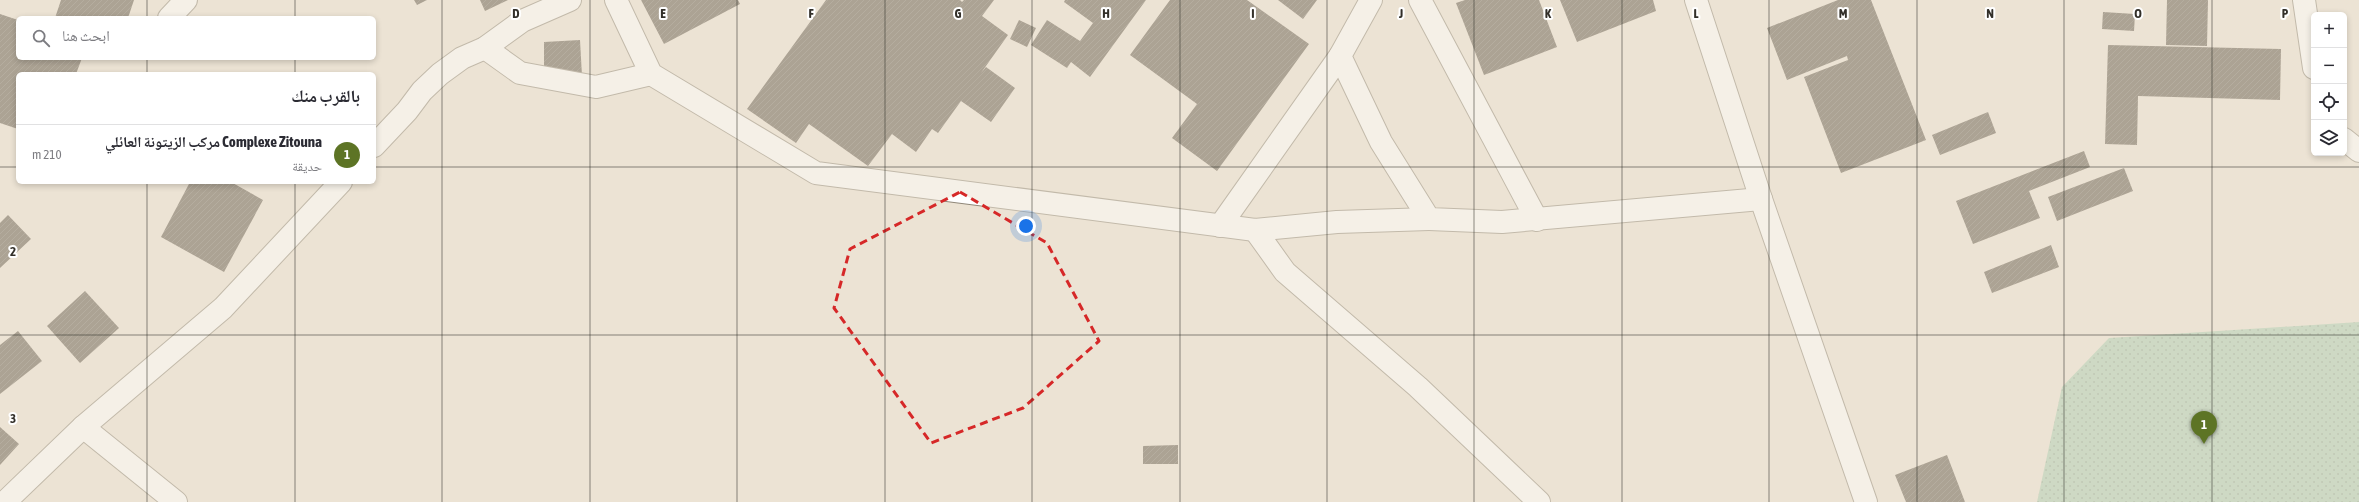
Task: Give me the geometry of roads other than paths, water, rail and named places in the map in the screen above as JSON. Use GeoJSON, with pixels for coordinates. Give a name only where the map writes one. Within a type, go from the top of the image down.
{"type":"FeatureCollection","features":[{"type":"Feature","properties":{"kind":"street"},"geometry":{"type":"LineString","coordinates":[[171,16],[186,0]]}},
{"type":"Feature","properties":{"kind":"street"},"geometry":{"type":"LineString","coordinates":[[376,144],[407,111],[422,91],[440,74],[462,58],[485,48],[522,21],[570,0]]}},
{"type":"Feature","properties":{"kind":"street"},"geometry":{"type":"LineString","coordinates":[[616,0],[651,74],[816,173],[1255,230],[1337,222],[1429,219],[1502,222],[1537,220],[1761,199]]}},
{"type":"Feature","properties":{"kind":"street"},"geometry":{"type":"LineString","coordinates":[[1220,226],[1340,56],[1371,0]]}},
{"type":"Feature","properties":{"kind":"street"},"geometry":{"type":"LineString","coordinates":[[1420,0],[1537,220]]}},
{"type":"Feature","properties":{"kind":"street"},"geometry":{"type":"LineString","coordinates":[[1696,0],[1761,199],[1866,502]]}},
{"type":"Feature","properties":{"kind":"street"},"geometry":{"type":"LineString","coordinates":[[2304,0],[2311,48]]}},
{"type":"Feature","properties":{"kind":"street"},"geometry":{"type":"LineString","coordinates":[[485,48],[520,73],[596,87],[651,74]]}},
{"type":"Feature","properties":{"kind":"street"},"geometry":{"type":"LineString","coordinates":[[1340,56],[1381,142],[1429,219]]}},
{"type":"Feature","properties":{"kind":"street"},"geometry":{"type":"LineString","coordinates":[[2347,141],[2359,151]]}},
{"type":"Feature","properties":{"kind":"street"},"geometry":{"type":"LineString","coordinates":[[5,502],[83,428],[223,308],[339,184]]}},
{"type":"Feature","properties":{"kind":"street"},"geometry":{"type":"LineString","coordinates":[[1255,230],[1285,272],[1418,387],[1539,502]]}},
{"type":"Feature","properties":{"kind":"street"},"geometry":{"type":"LineString","coordinates":[[83,428],[176,502]]}},
{"type":"Feature","properties":{"kind":"place","name":"Complexe Zitouna مركب الزيتونة العائلي"},"geometry":{"type":"Point","coordinates":[2204,444]}}]}
